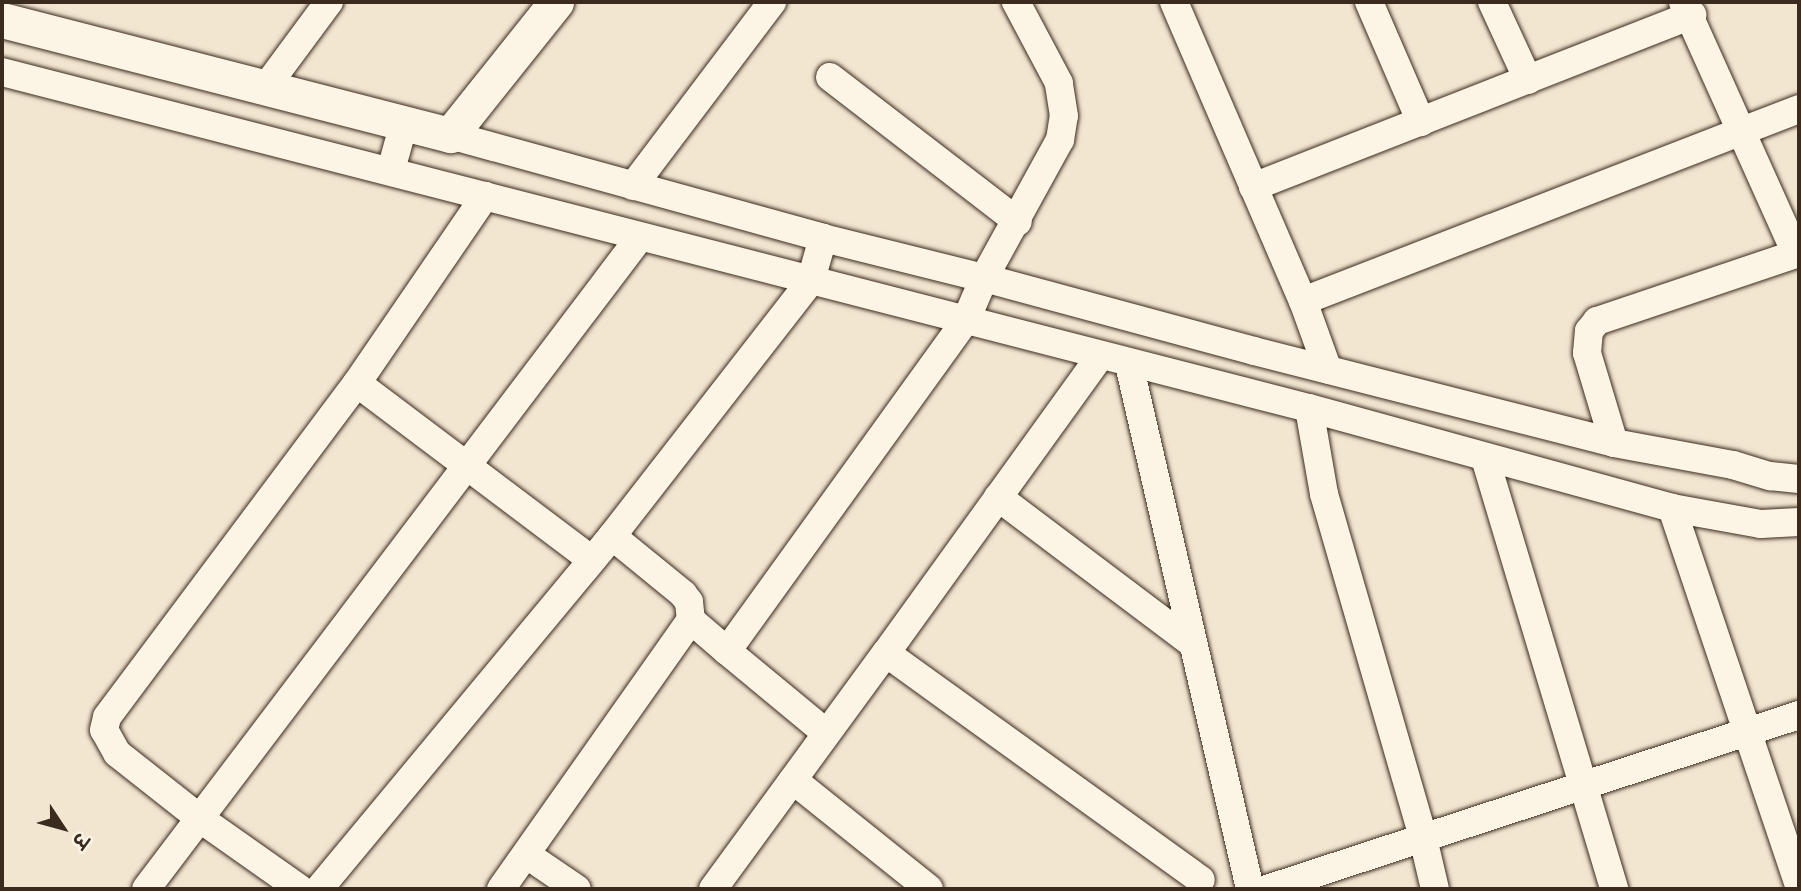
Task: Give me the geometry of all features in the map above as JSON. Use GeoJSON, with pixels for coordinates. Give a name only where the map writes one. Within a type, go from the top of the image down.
{"type":"FeatureCollection","features":[{"type":"Feature","properties":{"kind":"street"},"geometry":{"type":"LineString","coordinates":[[266,87],[329,2]]}},
{"type":"Feature","properties":{"kind":"street"},"geometry":{"type":"LineString","coordinates":[[450,135],[556,2]]}},
{"type":"Feature","properties":{"kind":"street"},"geometry":{"type":"LineString","coordinates":[[634,186],[772,2]]}},
{"type":"Feature","properties":{"kind":"street"},"geometry":{"type":"LineString","coordinates":[[727,651],[977,296],[1060,140],[1064,116],[1059,83],[1016,2]]}},
{"type":"Feature","properties":{"kind":"street"},"geometry":{"type":"LineString","coordinates":[[1174,2],[1303,301],[1328,370]]}},
{"type":"Feature","properties":{"kind":"street"},"geometry":{"type":"LineString","coordinates":[[1368,2],[1420,122]]}},
{"type":"Feature","properties":{"kind":"street"},"geometry":{"type":"LineString","coordinates":[[1492,2],[1528,80]]}},
{"type":"Feature","properties":{"kind":"street"},"geometry":{"type":"LineString","coordinates":[[1253,187],[1528,80],[1689,11],[1798,254],[1597,321],[1589,331],[1587,353],[1614,443]]}},
{"type":"Feature","properties":{"kind":"street"},"geometry":{"type":"LineString","coordinates":[[2,20],[450,135],[634,186],[817,258],[977,296],[1100,356],[1309,408],[1672,508],[1761,524],[1799,522]]}},
{"type":"Feature","properties":{"kind":"street"},"geometry":{"type":"LineString","coordinates":[[2,72],[391,170],[640,237],[817,258],[977,296],[1328,370],[1614,443],[1799,480]]}},
{"type":"Feature","properties":{"kind":"street"},"geometry":{"type":"LineString","coordinates":[[830,77],[1018,222]]}},
{"type":"Feature","properties":{"kind":"street"},"geometry":{"type":"LineString","coordinates":[[1303,301],[1799,109]]}},
{"type":"Feature","properties":{"kind":"street"},"geometry":{"type":"LineString","coordinates":[[391,170],[404,124]]}},
{"type":"Feature","properties":{"kind":"street"},"geometry":{"type":"LineString","coordinates":[[300,889],[198,817],[117,753],[104,730],[107,717],[357,383],[485,196]]}},
{"type":"Feature","properties":{"kind":"street"},"geometry":{"type":"LineString","coordinates":[[146,889],[640,237]]}},
{"type":"Feature","properties":{"kind":"street"},"geometry":{"type":"LineString","coordinates":[[319,889],[612,536],[817,258]]}},
{"type":"Feature","properties":{"kind":"street"},"geometry":{"type":"LineString","coordinates":[[713,889],[1100,356]]}},
{"type":"Feature","properties":{"kind":"street"},"geometry":{"type":"LineString","coordinates":[[1129,364],[1250,889]]}},
{"type":"Feature","properties":{"kind":"street"},"geometry":{"type":"LineString","coordinates":[[357,383],[469,464],[592,560]]}},
{"type":"Feature","properties":{"kind":"street"},"geometry":{"type":"LineString","coordinates":[[1309,408],[1324,494],[1423,838],[1435,889]]}},
{"type":"Feature","properties":{"kind":"street"},"geometry":{"type":"LineString","coordinates":[[1485,458],[1614,889]]}},
{"type":"Feature","properties":{"kind":"street"},"geometry":{"type":"LineString","coordinates":[[998,497],[1193,644]]}},
{"type":"Feature","properties":{"kind":"street"},"geometry":{"type":"LineString","coordinates":[[1672,508],[1799,885]]}},
{"type":"Feature","properties":{"kind":"street"},"geometry":{"type":"LineString","coordinates":[[501,889],[691,620],[689,601],[683,594],[612,536]]}},
{"type":"Feature","properties":{"kind":"street"},"geometry":{"type":"LineString","coordinates":[[691,620],[825,733]]}},
{"type":"Feature","properties":{"kind":"street"},"geometry":{"type":"LineString","coordinates":[[886,653],[1202,886]]}},
{"type":"Feature","properties":{"kind":"street"},"geometry":{"type":"LineString","coordinates":[[1267,889],[1799,715]]}},
{"type":"Feature","properties":{"kind":"street"},"geometry":{"type":"LineString","coordinates":[[793,780],[929,889]]}},
{"type":"Feature","properties":{"kind":"street"},"geometry":{"type":"LineString","coordinates":[[527,855],[577,889]]}}]}
